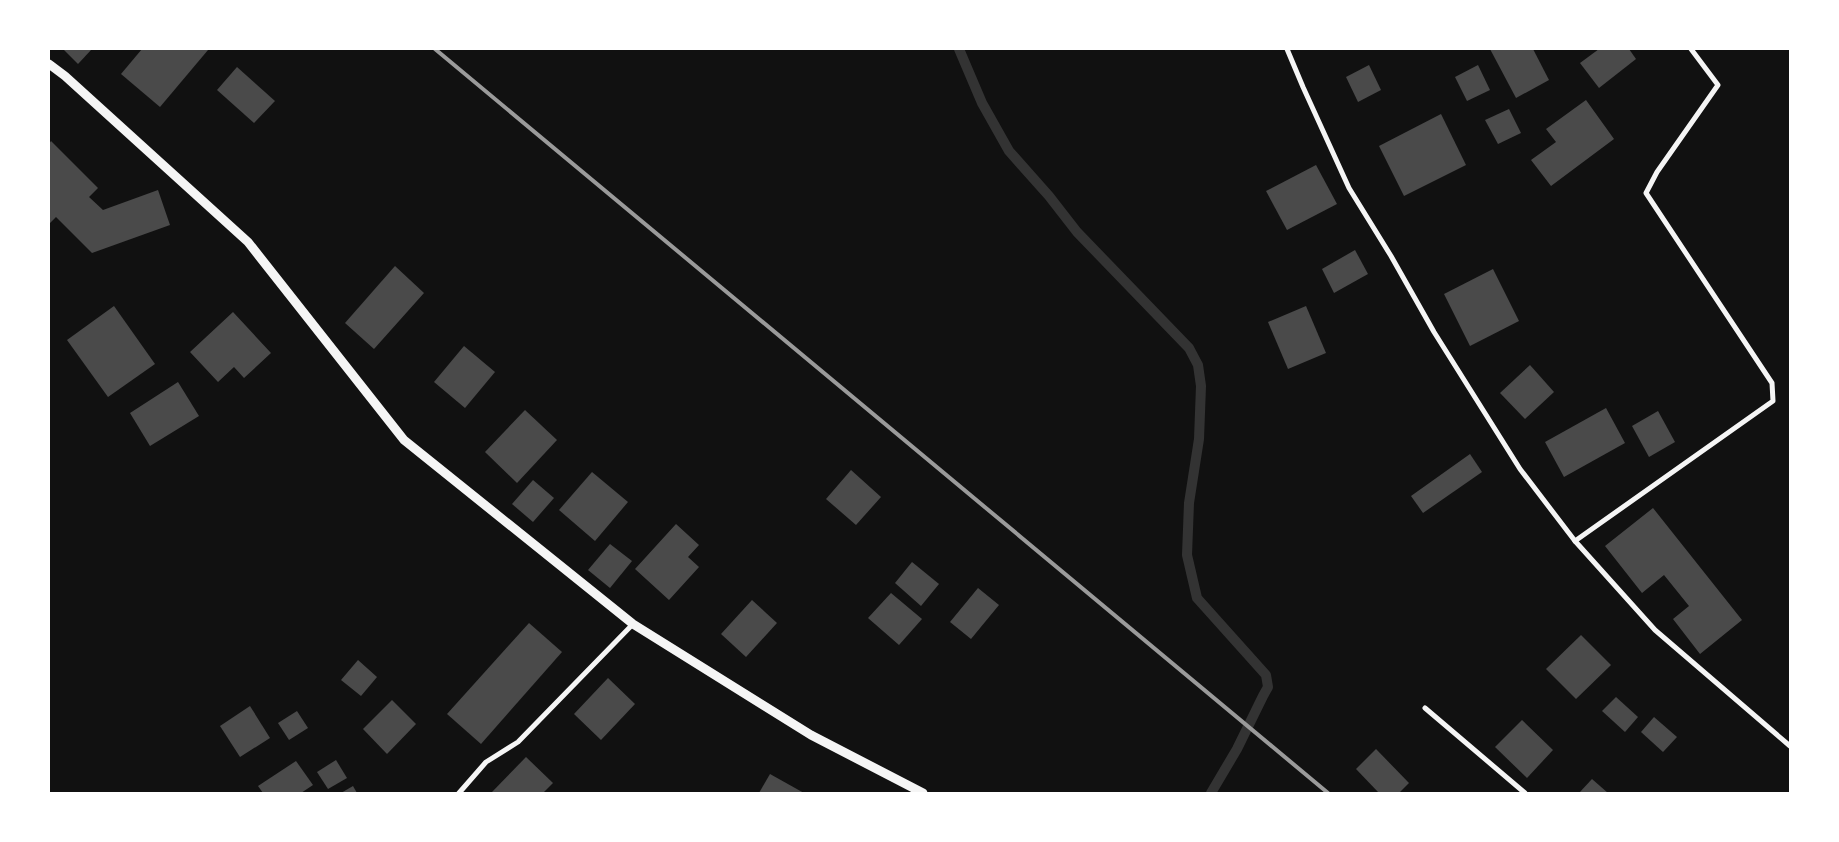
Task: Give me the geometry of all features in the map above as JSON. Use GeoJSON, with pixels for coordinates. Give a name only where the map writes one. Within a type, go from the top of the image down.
{"type":"FeatureCollection","features":[{"type":"Feature","properties":{"kind":"street"},"geometry":{"type":"LineString","coordinates":[[1287,49],[1349,188],[1391,256],[1434,332],[1520,469],[1575,541],[1655,630],[1790,746]]}},
{"type":"Feature","properties":{"kind":"street"},"geometry":{"type":"LineString","coordinates":[[1575,541],[1773,401],[1772,383],[1646,194],[1657,172],[1718,85],[1692,49]]}},
{"type":"Feature","properties":{"kind":"street"},"geometry":{"type":"LineString","coordinates":[[49,64],[65,76],[248,242],[404,440],[633,624],[811,735],[923,793]]}},
{"type":"Feature","properties":{"kind":"street"},"geometry":{"type":"LineString","coordinates":[[459,793],[486,762],[518,742],[633,624]]}},
{"type":"Feature","properties":{"kind":"street"},"geometry":{"type":"LineString","coordinates":[[1425,708],[1525,793]]}},
{"type":"Feature","properties":{"kind":"building"},"geometry":{"type":"Polygon","coordinates":[[[63,49],[92,49],[78,64],[63,49]]]}},
{"type":"Feature","properties":{"kind":"building"},"geometry":{"type":"Polygon","coordinates":[[[142,49],[208,50],[160,107],[121,74],[142,49]]]}},
{"type":"Feature","properties":{"kind":"building"},"geometry":{"type":"Polygon","coordinates":[[[1490,49],[1533,49],[1549,80],[1516,98],[1490,49]]]}},
{"type":"Feature","properties":{"kind":"building"},"geometry":{"type":"Polygon","coordinates":[[[1599,49],[1629,49],[1636,59],[1599,88],[1580,63],[1599,49]]]}},
{"type":"Feature","properties":{"kind":"building"},"geometry":{"type":"Polygon","coordinates":[[[1369,65],[1381,90],[1358,102],[1346,77],[1369,65]]]}},
{"type":"Feature","properties":{"kind":"building"},"geometry":{"type":"Polygon","coordinates":[[[1478,65],[1490,90],[1467,101],[1455,77],[1478,65]]]}},
{"type":"Feature","properties":{"kind":"building"},"geometry":{"type":"Polygon","coordinates":[[[237,67],[275,101],[254,123],[217,90],[237,67]]]}},
{"type":"Feature","properties":{"kind":"building"},"geometry":{"type":"Polygon","coordinates":[[[1586,100],[1614,139],[1551,186],[1531,160],[1556,142],[1546,129],[1586,100]]]}},
{"type":"Feature","properties":{"kind":"building"},"geometry":{"type":"Polygon","coordinates":[[[1509,109],[1521,133],[1498,144],[1485,120],[1509,109]]]}},
{"type":"Feature","properties":{"kind":"building"},"geometry":{"type":"Polygon","coordinates":[[[1441,114],[1466,165],[1404,196],[1379,146],[1441,114]]]}},
{"type":"Feature","properties":{"kind":"building"},"geometry":{"type":"Polygon","coordinates":[[[51,141],[98,188],[89,197],[103,210],[158,190],[170,225],[92,253],[56,217],[49,224],[49,144],[51,141]]]}},
{"type":"Feature","properties":{"kind":"building"},"geometry":{"type":"Polygon","coordinates":[[[1316,165],[1337,204],[1287,230],[1266,191],[1316,165]]]}},
{"type":"Feature","properties":{"kind":"building"},"geometry":{"type":"Polygon","coordinates":[[[1355,250],[1368,274],[1334,293],[1322,269],[1355,250]]]}},
{"type":"Feature","properties":{"kind":"building"},"geometry":{"type":"Polygon","coordinates":[[[395,266],[424,293],[374,349],[345,323],[395,266]]]}},
{"type":"Feature","properties":{"kind":"building"},"geometry":{"type":"Polygon","coordinates":[[[1493,269],[1519,321],[1470,346],[1444,294],[1493,269]]]}},
{"type":"Feature","properties":{"kind":"building"},"geometry":{"type":"Polygon","coordinates":[[[114,306],[155,364],[108,397],[67,340],[114,306]]]}},
{"type":"Feature","properties":{"kind":"building"},"geometry":{"type":"Polygon","coordinates":[[[1306,306],[1326,353],[1288,369],[1268,322],[1306,306]]]}},
{"type":"Feature","properties":{"kind":"building"},"geometry":{"type":"Polygon","coordinates":[[[233,312],[271,353],[244,378],[234,367],[218,382],[190,352],[233,312]]]}},
{"type":"Feature","properties":{"kind":"building"},"geometry":{"type":"Polygon","coordinates":[[[464,346],[495,372],[465,408],[434,382],[464,346]]]}},
{"type":"Feature","properties":{"kind":"building"},"geometry":{"type":"Polygon","coordinates":[[[1530,365],[1554,392],[1525,419],[1500,393],[1530,365]]]}},
{"type":"Feature","properties":{"kind":"building"},"geometry":{"type":"Polygon","coordinates":[[[178,382],[199,416],[150,446],[130,413],[178,382]]]}},
{"type":"Feature","properties":{"kind":"building"},"geometry":{"type":"Polygon","coordinates":[[[1606,408],[1625,443],[1564,477],[1545,442],[1606,408]]]}},
{"type":"Feature","properties":{"kind":"building"},"geometry":{"type":"Polygon","coordinates":[[[525,410],[557,440],[517,483],[485,452],[525,410]]]}},
{"type":"Feature","properties":{"kind":"building"},"geometry":{"type":"Polygon","coordinates":[[[1658,411],[1675,442],[1649,457],[1632,426],[1658,411]]]}},
{"type":"Feature","properties":{"kind":"building"},"geometry":{"type":"Polygon","coordinates":[[[1470,454],[1482,472],[1423,513],[1411,496],[1470,454]]]}},
{"type":"Feature","properties":{"kind":"building"},"geometry":{"type":"Polygon","coordinates":[[[851,470],[881,497],[856,525],[826,499],[851,470]]]}},
{"type":"Feature","properties":{"kind":"building"},"geometry":{"type":"Polygon","coordinates":[[[592,472],[628,502],[595,541],[559,510],[592,472]]]}},
{"type":"Feature","properties":{"kind":"building"},"geometry":{"type":"Polygon","coordinates":[[[533,480],[554,498],[533,522],[512,504],[533,480]]]}},
{"type":"Feature","properties":{"kind":"building"},"geometry":{"type":"Polygon","coordinates":[[[1653,508],[1742,620],[1700,654],[1673,619],[1689,606],[1664,575],[1642,593],[1605,546],[1653,508]]]}},
{"type":"Feature","properties":{"kind":"building"},"geometry":{"type":"Polygon","coordinates":[[[676,524],[699,545],[688,557],[699,567],[669,600],[635,569],[676,524]]]}},
{"type":"Feature","properties":{"kind":"building"},"geometry":{"type":"Polygon","coordinates":[[[610,544],[632,561],[610,588],[588,570],[610,544]]]}},
{"type":"Feature","properties":{"kind":"building"},"geometry":{"type":"Polygon","coordinates":[[[912,562],[939,584],[921,606],[895,583],[912,562]]]}},
{"type":"Feature","properties":{"kind":"building"},"geometry":{"type":"Polygon","coordinates":[[[978,588],[999,605],[971,639],[950,622],[978,588]]]}},
{"type":"Feature","properties":{"kind":"building"},"geometry":{"type":"Polygon","coordinates":[[[891,593],[922,619],[899,645],[868,618],[891,593]]]}},
{"type":"Feature","properties":{"kind":"building"},"geometry":{"type":"Polygon","coordinates":[[[752,600],[777,623],[746,657],[721,634],[752,600]]]}},
{"type":"Feature","properties":{"kind":"building"},"geometry":{"type":"Polygon","coordinates":[[[529,623],[562,652],[481,744],[447,714],[529,623]]]}},
{"type":"Feature","properties":{"kind":"building"},"geometry":{"type":"Polygon","coordinates":[[[1581,635],[1611,665],[1576,699],[1546,669],[1581,635]]]}},
{"type":"Feature","properties":{"kind":"building"},"geometry":{"type":"Polygon","coordinates":[[[358,660],[377,677],[361,696],[341,680],[358,660]]]}},
{"type":"Feature","properties":{"kind":"building"},"geometry":{"type":"Polygon","coordinates":[[[608,678],[635,704],[601,740],[574,714],[608,678]]]}},
{"type":"Feature","properties":{"kind":"building"},"geometry":{"type":"Polygon","coordinates":[[[1616,697],[1638,717],[1625,732],[1602,711],[1616,697]]]}},
{"type":"Feature","properties":{"kind":"building"},"geometry":{"type":"Polygon","coordinates":[[[392,700],[416,724],[387,754],[363,729],[392,700]]]}},
{"type":"Feature","properties":{"kind":"building"},"geometry":{"type":"Polygon","coordinates":[[[250,706],[270,738],[240,757],[220,726],[250,706]]]}},
{"type":"Feature","properties":{"kind":"building"},"geometry":{"type":"Polygon","coordinates":[[[297,711],[308,728],[289,740],[278,723],[297,711]]]}},
{"type":"Feature","properties":{"kind":"building"},"geometry":{"type":"Polygon","coordinates":[[[1654,717],[1677,737],[1663,752],[1641,732],[1654,717]]]}},
{"type":"Feature","properties":{"kind":"building"},"geometry":{"type":"Polygon","coordinates":[[[1522,720],[1553,750],[1527,778],[1495,747],[1522,720]]]}},
{"type":"Feature","properties":{"kind":"building"},"geometry":{"type":"Polygon","coordinates":[[[1376,749],[1409,783],[1399,793],[1379,793],[1356,769],[1376,749]]]}},
{"type":"Feature","properties":{"kind":"building"},"geometry":{"type":"Polygon","coordinates":[[[526,757],[553,783],[543,793],[491,793],[526,757]]]}},
{"type":"Feature","properties":{"kind":"building"},"geometry":{"type":"Polygon","coordinates":[[[336,760],[347,778],[328,789],[317,772],[336,760]]]}},
{"type":"Feature","properties":{"kind":"building"},"geometry":{"type":"Polygon","coordinates":[[[296,761],[313,785],[301,793],[263,793],[258,786],[296,761]]]}},
{"type":"Feature","properties":{"kind":"building"},"geometry":{"type":"Polygon","coordinates":[[[770,774],[804,793],[759,793],[770,774]]]}},
{"type":"Feature","properties":{"kind":"building"},"geometry":{"type":"Polygon","coordinates":[[[1592,779],[1608,793],[1579,793],[1592,779]]]}},
{"type":"Feature","properties":{"kind":"building"},"geometry":{"type":"Polygon","coordinates":[[[353,786],[357,793],[341,793],[353,786]]]}},
{"type":"Feature","properties":{"kind":"waterway"},"geometry":{"type":"LineString","coordinates":[[959,49],[982,103],[1009,151],[1049,196],[1077,232],[1189,348],[1198,365],[1201,386],[1199,439],[1189,503],[1187,555],[1197,598],[1266,675],[1268,687],[1237,749],[1211,793]]}},
{"type":"Feature","properties":{"kind":"railway"},"geometry":{"type":"LineString","coordinates":[[435,49],[1328,793]]}}]}
